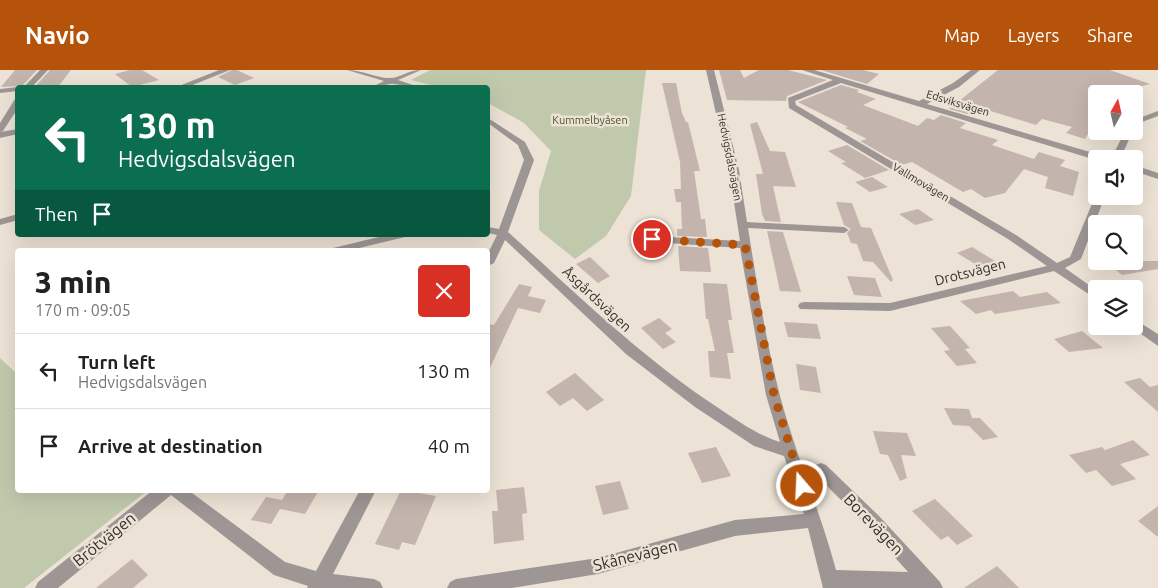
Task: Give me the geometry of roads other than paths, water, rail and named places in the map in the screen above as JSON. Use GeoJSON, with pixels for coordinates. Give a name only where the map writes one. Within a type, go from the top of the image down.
{"type":"FeatureCollection","features":[{"type":"Feature","properties":{"kind":"street"},"geometry":{"type":"LineString","coordinates":[[29,85],[44,70]]}},
{"type":"Feature","properties":{"kind":"street"},"geometry":{"type":"LineString","coordinates":[[185,85],[226,70]]}},
{"type":"Feature","properties":{"kind":"street"},"geometry":{"type":"LineString","coordinates":[[351,70],[409,85]]}},
{"type":"Feature","properties":{"kind":"street"},"geometry":{"type":"LineString","coordinates":[[380,85],[417,70]]}},
{"type":"Feature","properties":{"kind":"street","name":"Hedvigsdalsvägen"},"geometry":{"type":"LineString","coordinates":[[710,70],[734,170],[745,245],[774,395],[790,452],[814,520],[831,583]]}},
{"type":"Feature","properties":{"kind":"street","name":"Edsviksvägen"},"geometry":{"type":"LineString","coordinates":[[806,70],[922,103],[1088,154]]}},
{"type":"Feature","properties":{"kind":"street"},"geometry":{"type":"LineString","coordinates":[[922,103],[956,85],[976,70]]}},
{"type":"Feature","properties":{"kind":"street","name":"Vallmovägen"},"geometry":{"type":"LineString","coordinates":[[841,80],[791,100],[792,106],[1012,237],[1058,267],[1088,290]]}},
{"type":"Feature","properties":{"kind":"street"},"geometry":{"type":"LineString","coordinates":[[0,91],[15,89]]}},
{"type":"Feature","properties":{"kind":"street"},"geometry":{"type":"LineString","coordinates":[[0,128],[15,106]]}},
{"type":"Feature","properties":{"kind":"street"},"geometry":{"type":"LineString","coordinates":[[1143,119],[1158,113]]}},
{"type":"Feature","properties":{"kind":"street"},"geometry":{"type":"LineString","coordinates":[[490,121],[522,144],[529,160],[503,233],[490,259]]}},
{"type":"Feature","properties":{"kind":"street"},"geometry":{"type":"LineString","coordinates":[[0,135],[15,131]]}},
{"type":"Feature","properties":{"kind":"street"},"geometry":{"type":"LineString","coordinates":[[1143,171],[1158,176]]}},
{"type":"Feature","properties":{"kind":"street","name":"Drotsvägen"},"geometry":{"type":"LineString","coordinates":[[804,306],[890,307],[1058,267],[1075,259],[1096,205]]}},
{"type":"Feature","properties":{"kind":"street"},"geometry":{"type":"LineString","coordinates":[[0,222],[15,217]]}},
{"type":"Feature","properties":{"kind":"street"},"geometry":{"type":"LineString","coordinates":[[742,225],[844,230]]}},
{"type":"Feature","properties":{"kind":"street"},"geometry":{"type":"LineString","coordinates":[[490,230],[503,233]]}},
{"type":"Feature","properties":{"kind":"street","name":"Åsgårdsvägen"},"geometry":{"type":"LineString","coordinates":[[503,233],[630,351],[759,442],[790,452]]}},
{"type":"Feature","properties":{"kind":"street"},"geometry":{"type":"LineString","coordinates":[[346,248],[392,237]]}},
{"type":"Feature","properties":{"kind":"street"},"geometry":{"type":"LineString","coordinates":[[652,239],[745,245]]}},
{"type":"Feature","properties":{"kind":"street"},"geometry":{"type":"LineString","coordinates":[[1143,330],[1158,341]]}},
{"type":"Feature","properties":{"kind":"street","name":"Borevägen"},"geometry":{"type":"LineString","coordinates":[[821,470],[873,521],[930,584]]}},
{"type":"Feature","properties":{"kind":"street","name":"Brötvägen"},"geometry":{"type":"LineString","coordinates":[[44,588],[161,493]]}},
{"type":"Feature","properties":{"kind":"street"},"geometry":{"type":"LineString","coordinates":[[180,493],[280,569],[318,585],[374,588]]}},
{"type":"Feature","properties":{"kind":"street"},"geometry":{"type":"LineString","coordinates":[[318,585],[366,493]]}},
{"type":"Feature","properties":{"kind":"street","name":"Skånevägen"},"geometry":{"type":"LineString","coordinates":[[456,588],[598,566],[735,528],[814,520]]}},
{"type":"Feature","properties":{"kind":"street","name":"Borevägen"},"geometry":{"type":"LineString","coordinates":[[831,583],[930,584]]}},
{"type":"Feature","properties":{"kind":"park label","name":"Kummelbyåsen"},"geometry":{"type":"Point","coordinates":[590,120]}}]}
